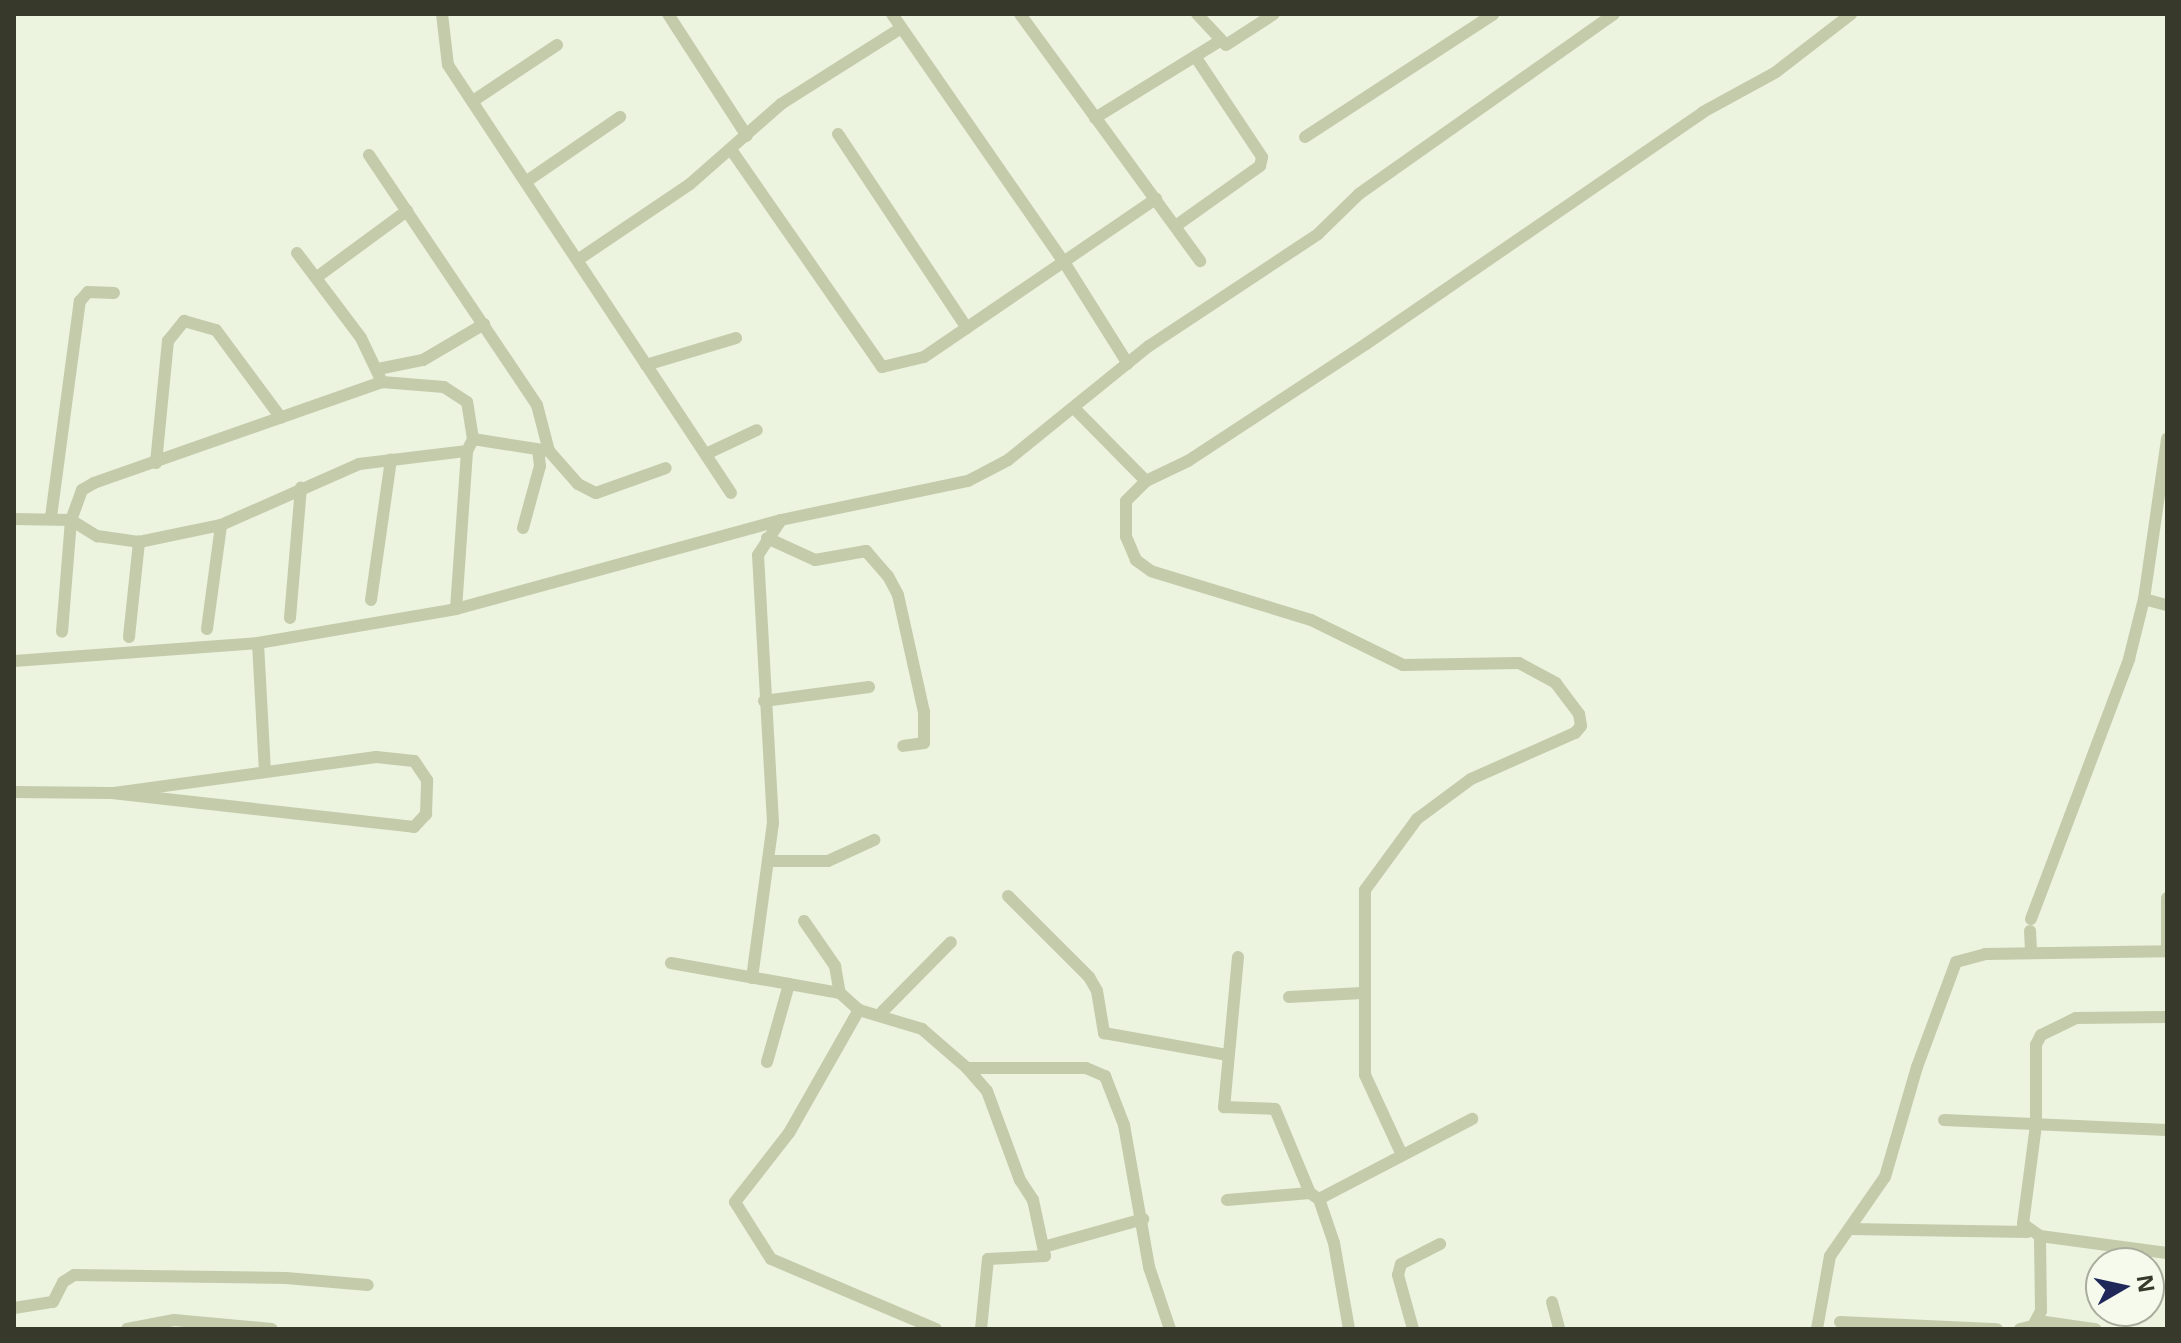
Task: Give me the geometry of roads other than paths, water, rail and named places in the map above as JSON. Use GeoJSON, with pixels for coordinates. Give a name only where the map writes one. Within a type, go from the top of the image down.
{"type":"FeatureCollection","features":[{"type":"Feature","properties":{"kind":"street"},"geometry":{"type":"LineString","coordinates":[[442,14],[448,65],[731,493]]}},
{"type":"Feature","properties":{"kind":"street"},"geometry":{"type":"LineString","coordinates":[[668,14],[747,136]]}},
{"type":"Feature","properties":{"kind":"street"},"geometry":{"type":"LineString","coordinates":[[892,14],[1064,262],[1128,364]]}},
{"type":"Feature","properties":{"kind":"street"},"geometry":{"type":"LineString","coordinates":[[1197,14],[1218,42],[1226,45],[1274,14]]}},
{"type":"Feature","properties":{"kind":"street"},"geometry":{"type":"LineString","coordinates":[[1305,137],[1494,14]]}},
{"type":"Feature","properties":{"kind":"street"},"geometry":{"type":"LineString","coordinates":[[14,661],[258,643],[456,609],[781,520],[968,481],[1008,460],[1076,410],[1128,364],[1318,234],[1359,194],[1614,14]]}},
{"type":"Feature","properties":{"kind":"street"},"geometry":{"type":"LineString","coordinates":[[1402,1155],[1365,1075],[1362,993],[1365,890],[1400,837],[1471,779],[1575,733],[1581,726],[1579,714],[1556,683],[1519,663],[1403,665],[1311,620],[1151,571],[1136,560],[1122,518],[1126,501],[1146,481],[1188,461],[1366,344],[1703,112],[1776,72],[1851,14]]}},
{"type":"Feature","properties":{"kind":"street"},"geometry":{"type":"LineString","coordinates":[[1023,15],[1200,261]]}},
{"type":"Feature","properties":{"kind":"street"},"geometry":{"type":"LineString","coordinates":[[579,259],[732,151],[781,104],[901,28]]}},
{"type":"Feature","properties":{"kind":"street"},"geometry":{"type":"LineString","coordinates":[[1095,118],[1197,59],[1218,42]]}},
{"type":"Feature","properties":{"kind":"street"},"geometry":{"type":"LineString","coordinates":[[473,101],[557,45]]}},
{"type":"Feature","properties":{"kind":"street"},"geometry":{"type":"LineString","coordinates":[[1177,225],[1260,166],[1262,157],[1197,59]]}},
{"type":"Feature","properties":{"kind":"street"},"geometry":{"type":"LineString","coordinates":[[527,181],[620,117]]}},
{"type":"Feature","properties":{"kind":"street"},"geometry":{"type":"LineString","coordinates":[[838,134],[967,328]]}},
{"type":"Feature","properties":{"kind":"street"},"geometry":{"type":"LineString","coordinates":[[732,151],[882,367],[924,357],[1156,199]]}},
{"type":"Feature","properties":{"kind":"street"},"geometry":{"type":"LineString","coordinates":[[369,155],[537,405],[543,450],[523,528]]}},
{"type":"Feature","properties":{"kind":"street"},"geometry":{"type":"LineString","coordinates":[[317,277],[407,211]]}},
{"type":"Feature","properties":{"kind":"street"},"geometry":{"type":"LineString","coordinates":[[297,253],[317,277],[378,369],[382,382]]}},
{"type":"Feature","properties":{"kind":"street"},"geometry":{"type":"LineString","coordinates":[[51,517],[80,301],[88,292],[114,293]]}},
{"type":"Feature","properties":{"kind":"street"},"geometry":{"type":"LineString","coordinates":[[156,463],[168,341],[184,321],[216,330],[281,418]]}},
{"type":"Feature","properties":{"kind":"street"},"geometry":{"type":"LineString","coordinates":[[378,369],[423,360],[484,324]]}},
{"type":"Feature","properties":{"kind":"street"},"geometry":{"type":"LineString","coordinates":[[646,365],[736,338]]}},
{"type":"Feature","properties":{"kind":"street"},"geometry":{"type":"LineString","coordinates":[[62,632],[71,520],[82,490],[382,382],[457,392],[467,402],[470,445],[456,609]]}},
{"type":"Feature","properties":{"kind":"street"},"geometry":{"type":"LineString","coordinates":[[1076,410],[1146,481]]}},
{"type":"Feature","properties":{"kind":"street"},"geometry":{"type":"LineString","coordinates":[[706,454],[757,430]]}},
{"type":"Feature","properties":{"kind":"street"},"geometry":{"type":"LineString","coordinates":[[2031,952],[2030,925],[2084,787],[2144,599],[2167,439]]}},
{"type":"Feature","properties":{"kind":"street"},"geometry":{"type":"LineString","coordinates":[[14,519],[51,517],[71,520],[97,536],[139,542],[221,525],[301,487],[359,464],[470,445],[543,450],[578,484],[596,493],[666,468]]}},
{"type":"Feature","properties":{"kind":"street"},"geometry":{"type":"LineString","coordinates":[[371,600],[391,459]]}},
{"type":"Feature","properties":{"kind":"street"},"geometry":{"type":"LineString","coordinates":[[290,618],[301,487]]}},
{"type":"Feature","properties":{"kind":"street"},"geometry":{"type":"LineString","coordinates":[[752,978],[771,861],[758,566],[767,538],[781,520]]}},
{"type":"Feature","properties":{"kind":"street"},"geometry":{"type":"LineString","coordinates":[[207,629],[221,525]]}},
{"type":"Feature","properties":{"kind":"street"},"geometry":{"type":"LineString","coordinates":[[767,538],[815,560],[866,551],[888,576],[902,610],[924,712],[924,743],[903,746]]}},
{"type":"Feature","properties":{"kind":"street"},"geometry":{"type":"LineString","coordinates":[[129,637],[139,542]]}},
{"type":"Feature","properties":{"kind":"street"},"geometry":{"type":"LineString","coordinates":[[2144,599],[2167,605]]}},
{"type":"Feature","properties":{"kind":"street"},"geometry":{"type":"LineString","coordinates":[[258,643],[265,771]]}},
{"type":"Feature","properties":{"kind":"street"},"geometry":{"type":"LineString","coordinates":[[764,701],[869,687]]}},
{"type":"Feature","properties":{"kind":"street"},"geometry":{"type":"LineString","coordinates":[[14,792],[112,793],[414,827],[426,814],[427,780],[422,768],[405,758],[265,771],[112,793]]}},
{"type":"Feature","properties":{"kind":"street"},"geometry":{"type":"LineString","coordinates":[[771,861],[828,861],[874,840]]}},
{"type":"Feature","properties":{"kind":"street"},"geometry":{"type":"LineString","coordinates":[[1008,896],[1089,977],[1104,1033],[1228,1055]]}},
{"type":"Feature","properties":{"kind":"street"},"geometry":{"type":"LineString","coordinates":[[1817,1329],[1822,1281],[1830,1256],[1885,1177],[1951,967],[1970,956],[2167,949],[2167,898]]}},
{"type":"Feature","properties":{"kind":"street"},"geometry":{"type":"LineString","coordinates":[[804,921],[835,966],[840,993]]}},
{"type":"Feature","properties":{"kind":"street"},"geometry":{"type":"LineString","coordinates":[[882,1012],[951,942]]}},
{"type":"Feature","properties":{"kind":"street"},"geometry":{"type":"LineString","coordinates":[[1238,957],[1224,1107],[1275,1109],[1334,1243],[1349,1329]]}},
{"type":"Feature","properties":{"kind":"street"},"geometry":{"type":"LineString","coordinates":[[671,963],[840,993],[859,1010],[882,1012],[922,1029],[967,1068],[987,1091],[1047,1246],[1040,1260],[988,1259],[981,1329]]}},
{"type":"Feature","properties":{"kind":"street"},"geometry":{"type":"LineString","coordinates":[[767,1062],[789,984]]}},
{"type":"Feature","properties":{"kind":"street"},"geometry":{"type":"LineString","coordinates":[[1289,997],[1362,993]]}},
{"type":"Feature","properties":{"kind":"street"},"geometry":{"type":"LineString","coordinates":[[859,1010],[789,1133],[735,1202],[771,1259],[936,1329]]}},
{"type":"Feature","properties":{"kind":"street"},"geometry":{"type":"LineString","coordinates":[[2095,1329],[2031,1326],[2034,1234],[2023,1224],[2036,1125],[2036,1045],[2046,1031],[2076,1018],[2167,1017]]}},
{"type":"Feature","properties":{"kind":"street"},"geometry":{"type":"LineString","coordinates":[[967,1068],[1086,1068],[1105,1076],[1124,1125],[1143,1219],[1149,1267],[1170,1329]]}},
{"type":"Feature","properties":{"kind":"street"},"geometry":{"type":"LineString","coordinates":[[1227,1200],[1314,1196],[1472,1119]]}},
{"type":"Feature","properties":{"kind":"street"},"geometry":{"type":"LineString","coordinates":[[1944,1120],[2167,1130]]}},
{"type":"Feature","properties":{"kind":"street"},"geometry":{"type":"LineString","coordinates":[[1047,1246],[1143,1219]]}},
{"type":"Feature","properties":{"kind":"street"},"geometry":{"type":"LineString","coordinates":[[1850,1229],[2034,1234],[2167,1253]]}},
{"type":"Feature","properties":{"kind":"street"},"geometry":{"type":"LineString","coordinates":[[1413,1329],[1398,1275],[1401,1264],[1440,1244]]}},
{"type":"Feature","properties":{"kind":"street"},"geometry":{"type":"LineString","coordinates":[[14,1308],[53,1302],[63,1282],[74,1275],[275,1277],[368,1285]]}},
{"type":"Feature","properties":{"kind":"street"},"geometry":{"type":"LineString","coordinates":[[1552,1302],[1559,1329]]}},
{"type":"Feature","properties":{"kind":"street"},"geometry":{"type":"LineString","coordinates":[[127,1329],[174,1320],[272,1329]]}},
{"type":"Feature","properties":{"kind":"street"},"geometry":{"type":"LineString","coordinates":[[1840,1322],[1997,1329]]}}]}
